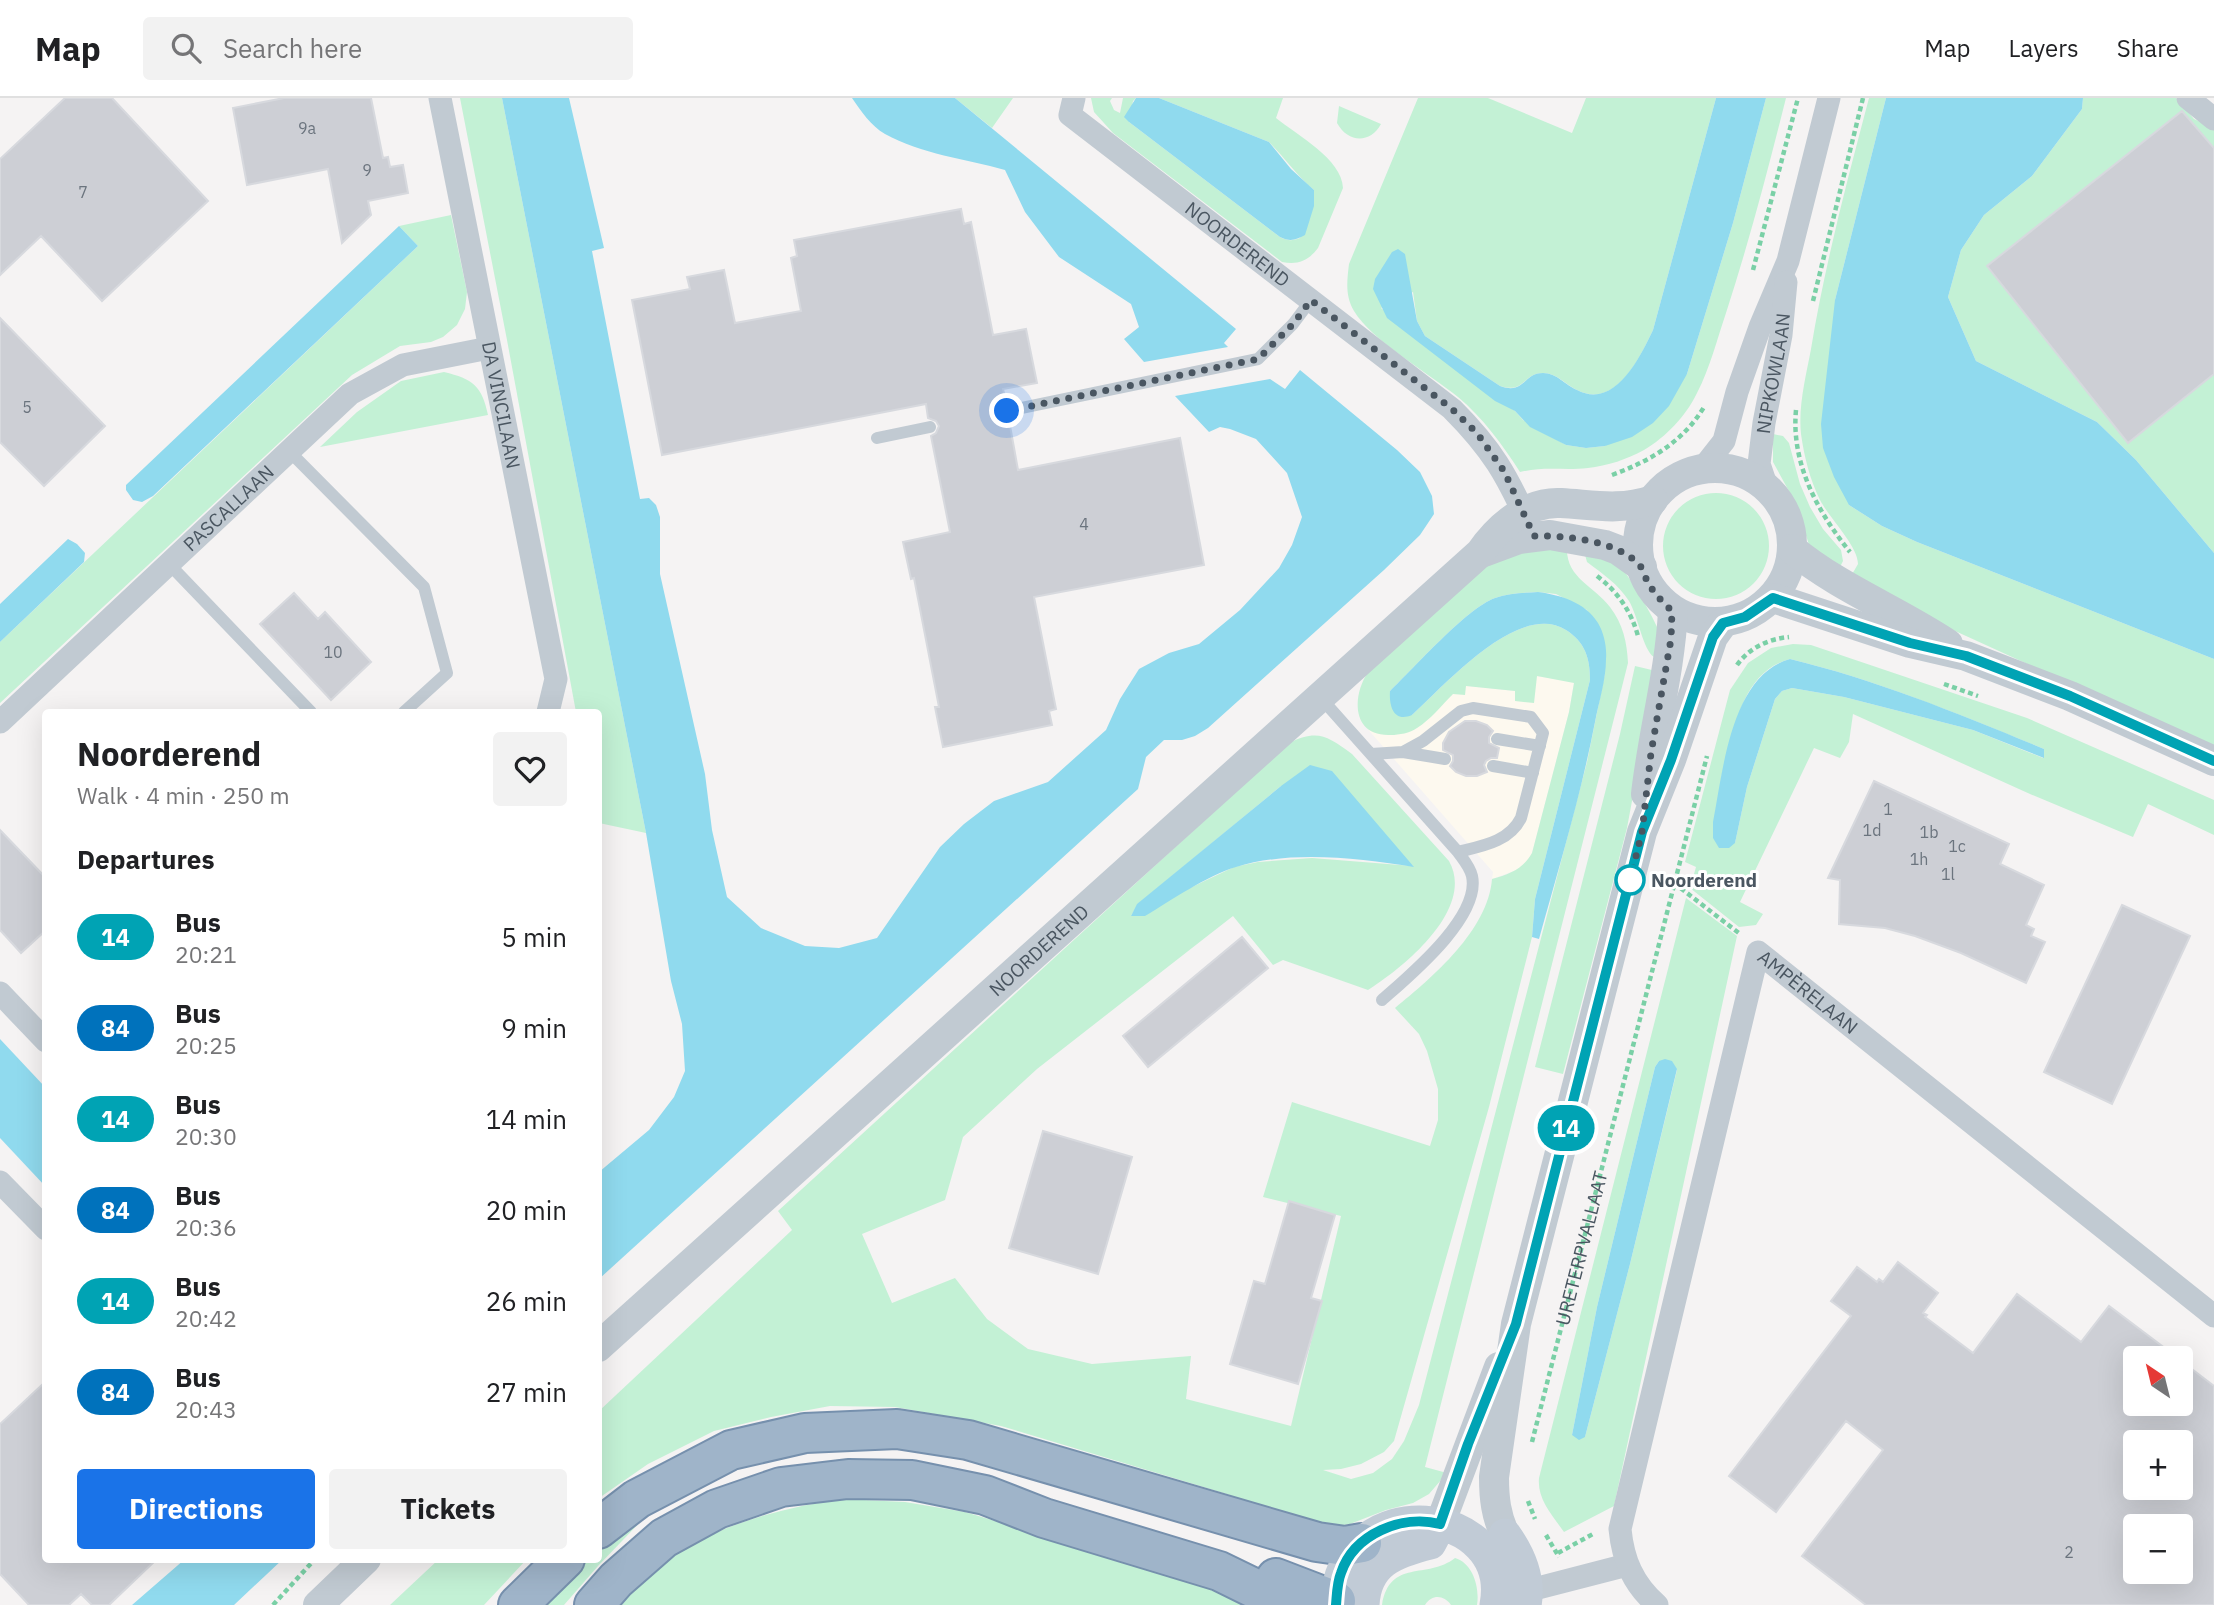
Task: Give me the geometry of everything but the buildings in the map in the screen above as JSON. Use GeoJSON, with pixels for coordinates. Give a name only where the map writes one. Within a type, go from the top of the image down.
{"type":"FeatureCollection","features":[{"type":"Feature","properties":{"kind":"highway"},"geometry":{"type":"LineString","coordinates":[[602,1526],[637,1499],[730,1450],[805,1433],[897,1429],[968,1440],[1317,1542],[1345,1546],[1362,1543]]}},
{"type":"Feature","properties":{"kind":"highway"},"geometry":{"type":"LineString","coordinates":[[594,1605],[616,1580],[664,1538],[717,1509],[781,1487],[848,1479],[912,1480],[985,1495],[1044,1518],[1219,1571],[1270,1596],[1336,1604]]}},
{"type":"Feature","properties":{"kind":"highway"},"geometry":{"type":"LineString","coordinates":[[518,1605],[561,1563]]}},
{"type":"Feature","properties":{"kind":"main road"},"geometry":{"type":"LineString","coordinates":[[1336,1604],[1341,1572],[1362,1543],[1393,1525],[1421,1521],[1440,1524],[1475,1541],[1489,1559],[1496,1590],[1526,1598],[1520,1559],[1505,1535]]}},
{"type":"Feature","properties":{"kind":"main road"},"geometry":{"type":"LineString","coordinates":[[1336,1604],[1367,1581],[1380,1563],[1399,1551],[1430,1543],[1440,1524]]}},
{"type":"Feature","properties":{"kind":"street","name":"DA VINCILAAN"},"geometry":{"type":"LineString","coordinates":[[440,98],[556,679],[549,709]]}},
{"type":"Feature","properties":{"kind":"street","name":"NOORDEREND"},"geometry":{"type":"LineString","coordinates":[[1074,98],[1070,115],[1452,409],[1477,433],[1494,456],[1529,524]]}},
{"type":"Feature","properties":{"kind":"street","name":"NIPKOWLAAN"},"geometry":{"type":"LineString","coordinates":[[1766,485],[1759,464],[1781,335],[1788,261],[1829,98]]}},
{"type":"Feature","properties":{"kind":"street"},"geometry":{"type":"LineString","coordinates":[[2188,98],[2214,119]]}},
{"type":"Feature","properties":{"kind":"street","name":"NIPKOWLAAN"},"geometry":{"type":"LineString","coordinates":[[1702,470],[1724,441],[1737,392],[1760,327],[1788,261]]}},
{"type":"Feature","properties":{"kind":"street","name":"PASCALLAAN"},"geometry":{"type":"LineString","coordinates":[[0,722],[350,394],[403,365],[489,348]]}},
{"type":"Feature","properties":{"kind":"street"},"geometry":{"type":"LineString","coordinates":[[1702,470],[1735,470],[1753,476],[1766,485],[1779,501],[1789,522],[1792,549],[1787,576],[1773,598],[1745,617],[1723,623],[1698,621],[1672,611],[1656,595],[1642,567],[1637,546],[1639,528],[1653,500],[1672,482],[1702,470]]}},
{"type":"Feature","properties":{"kind":"street","name":"NOORDEREND"},"geometry":{"type":"LineString","coordinates":[[602,1343],[1480,553],[1494,533],[1529,524],[1544,504],[1611,508],[1635,506],[1653,500]]}},
{"type":"Feature","properties":{"kind":"street"},"geometry":{"type":"LineString","coordinates":[[1529,524],[1550,535],[1605,545],[1618,550],[1642,567]]}},
{"type":"Feature","properties":{"kind":"street"},"geometry":{"type":"LineString","coordinates":[[1792,549],[1840,583],[1920,625],[1966,656]]}},
{"type":"Feature","properties":{"kind":"street"},"geometry":{"type":"LineString","coordinates":[[1773,598],[1910,643],[1966,656],[2070,696],[2214,761]]}},
{"type":"Feature","properties":{"kind":"street"},"geometry":{"type":"LineString","coordinates":[[1642,832],[1651,753],[1671,639],[1672,611]]}},
{"type":"Feature","properties":{"kind":"street"},"geometry":{"type":"LineString","coordinates":[[1505,1535],[1497,1519],[1494,1477],[1516,1324],[1642,832],[1671,760],[1713,637],[1723,623]]}},
{"type":"Feature","properties":{"kind":"street","name":"AMPÈRELAAN"},"geometry":{"type":"LineString","coordinates":[[1657,1605],[1635,1582],[1627,1565],[1620,1529],[1758,952],[2214,1316]]}},
{"type":"Feature","properties":{"kind":"street"},"geometry":{"type":"LineString","coordinates":[[0,993],[42,1037]]}},
{"type":"Feature","properties":{"kind":"street"},"geometry":{"type":"LineString","coordinates":[[0,1182],[42,1225]]}},
{"type":"Feature","properties":{"kind":"street"},"geometry":{"type":"LineString","coordinates":[[1440,1524],[1468,1444],[1516,1324]]}},
{"type":"Feature","properties":{"kind":"street"},"geometry":{"type":"LineString","coordinates":[[317,1605],[360,1563]]}},
{"type":"Feature","properties":{"kind":"street"},"geometry":{"type":"LineString","coordinates":[[1526,1598],[1566,1581],[1627,1565]]}},
{"type":"Feature","properties":{"kind":"lane"},"geometry":{"type":"LineString","coordinates":[[1007,411],[1258,359],[1293,324],[1311,300]]}},
{"type":"Feature","properties":{"kind":"lane"},"geometry":{"type":"LineString","coordinates":[[877,438],[930,427]]}},
{"type":"Feature","properties":{"kind":"lane"},"geometry":{"type":"LineString","coordinates":[[289,451],[425,587],[447,673],[407,709]]}},
{"type":"Feature","properties":{"kind":"lane"},"geometry":{"type":"LineString","coordinates":[[169,564],[308,709]]}},
{"type":"Feature","properties":{"kind":"lane"},"geometry":{"type":"LineString","coordinates":[[1320,697],[1458,852],[1472,876],[1466,908],[1454,927],[1423,963],[1382,1000]]}},
{"type":"Feature","properties":{"kind":"lane"},"geometry":{"type":"LineString","coordinates":[[1403,752],[1443,730],[1461,711],[1473,708],[1531,717],[1543,733],[1516,829],[1495,842],[1458,852]]}},
{"type":"Feature","properties":{"kind":"lane"},"geometry":{"type":"LineString","coordinates":[[1497,738],[1540,746]]}},
{"type":"Feature","properties":{"kind":"lane"},"geometry":{"type":"LineString","coordinates":[[1371,754],[1403,752],[1445,759]]}},
{"type":"Feature","properties":{"kind":"lane"},"geometry":{"type":"LineString","coordinates":[[1493,766],[1533,773]]}},
{"type":"Feature","properties":{"kind":"path"},"geometry":{"type":"LineString","coordinates":[[1750,277],[1798,98]]}},
{"type":"Feature","properties":{"kind":"path"},"geometry":{"type":"LineString","coordinates":[[1813,303],[1863,98]]}},
{"type":"Feature","properties":{"kind":"path"},"geometry":{"type":"LineString","coordinates":[[1794,431],[1797,399]]}},
{"type":"Feature","properties":{"kind":"path"},"geometry":{"type":"LineString","coordinates":[[1602,477],[1651,459],[1670,446],[1686,430],[1706,402]]}},
{"type":"Feature","properties":{"kind":"path"},"geometry":{"type":"LineString","coordinates":[[1733,670],[1748,652],[1760,645],[1773,639],[1797,637]]}},
{"type":"Feature","properties":{"kind":"path"},"geometry":{"type":"LineString","coordinates":[[1940,683],[1990,700]]}},
{"type":"Feature","properties":{"kind":"path","name":"URETERPVALLAAT"},"geometry":{"type":"LineString","coordinates":[[1531,1444],[1709,749]]}},
{"type":"Feature","properties":{"kind":"path"},"geometry":{"type":"LineString","coordinates":[[1674,883],[1738,932],[1758,952]]}},
{"type":"Feature","properties":{"kind":"path"},"geometry":{"type":"LineString","coordinates":[[1526,1496],[1535,1520]]}},
{"type":"Feature","properties":{"kind":"path"},"geometry":{"type":"LineString","coordinates":[[1558,1553],[1622,1518]]}},
{"type":"Feature","properties":{"kind":"path"},"geometry":{"type":"LineString","coordinates":[[1543,1531],[1558,1553],[1566,1581]]}},
{"type":"Feature","properties":{"kind":"path"},"geometry":{"type":"LineString","coordinates":[[272,1605],[311,1563]]}},
{"type":"Feature","properties":{"kind":"shaded area"},"geometry":{"type":"Polygon","coordinates":[[[1536,676],[1574,682],[1569,712],[1532,853],[1519,869],[1492,879],[1493,872],[1365,726],[1369,730],[1417,728],[1453,694],[1466,686],[1515,691],[1534,702],[1536,676]]]}},
{"type":"Feature","properties":{"kind":"green space"},"geometry":{"type":"Polygon","coordinates":[[[460,98],[502,98],[646,833],[602,824],[602,709],[575,709],[460,98]]]}},
{"type":"Feature","properties":{"kind":"green space"},"geometry":{"type":"Polygon","coordinates":[[[955,98],[1013,98],[992,128],[955,98]]]}},
{"type":"Feature","properties":{"kind":"green space"},"geometry":{"type":"Polygon","coordinates":[[[1091,98],[1112,98],[1110,101],[1114,110],[1120,113],[1123,98],[1136,98],[1129,122],[1280,237],[1292,240],[1300,238],[1314,190],[1275,148],[1269,142],[1159,98],[1283,98],[1276,118],[1317,148],[1341,177],[1343,188],[1318,248],[1302,261],[1282,262],[1113,133],[1094,112],[1091,98]]]}},
{"type":"Feature","properties":{"kind":"green space"},"geometry":{"type":"Polygon","coordinates":[[[1418,98],[1488,98],[1572,133],[1586,98],[1716,98],[1653,330],[1634,366],[1615,387],[1604,393],[1591,394],[1577,390],[1553,375],[1543,373],[1531,376],[1514,387],[1500,386],[1425,336],[1417,321],[1413,292],[1381,308],[1515,411],[1523,420],[1566,445],[1586,448],[1605,446],[1687,374],[1733,223],[1766,98],[1786,98],[1743,260],[1706,374],[1681,418],[1652,445],[1603,466],[1520,472],[1492,432],[1467,405],[1387,345],[1354,311],[1348,294],[1349,264],[1418,98]]]}},
{"type":"Feature","properties":{"kind":"green space"},"geometry":{"type":"Polygon","coordinates":[[[1869,98],[1886,98],[1835,300],[1849,505],[1882,526],[1917,542],[2214,659],[2214,749],[1920,615],[1851,576],[1858,564],[1857,557],[1820,500],[1813,484],[1800,423],[1805,380],[1830,254],[1869,98]]]}},
{"type":"Feature","properties":{"kind":"green space"},"geometry":{"type":"Polygon","coordinates":[[[2083,98],[2176,98],[2194,119],[2214,128],[2214,553],[2136,460],[2097,422],[1976,361],[1948,297],[1961,250],[1984,215],[2032,176],[2082,109],[2083,98]]]}},
{"type":"Feature","properties":{"kind":"green space"},"geometry":{"type":"Polygon","coordinates":[[[1339,106],[1381,124],[1365,138],[1353,137],[1337,123],[1339,106]]]}},
{"type":"Feature","properties":{"kind":"green space"},"geometry":{"type":"Polygon","coordinates":[[[451,215],[467,292],[465,309],[457,325],[443,337],[431,342],[400,346],[352,375],[0,703],[0,642],[418,246],[399,226],[451,215]]]}},
{"type":"Feature","properties":{"kind":"green space"},"geometry":{"type":"Polygon","coordinates":[[[444,372],[475,385],[483,397],[488,415],[320,447],[357,412],[401,381],[444,372]]]}},
{"type":"Feature","properties":{"kind":"green space"},"geometry":{"type":"Polygon","coordinates":[[[1773,434],[1783,436],[1789,443],[1800,484],[1810,507],[1823,529],[1841,550],[1843,561],[1839,569],[1811,551],[1796,504],[1773,462],[1773,434]]]}},
{"type":"Feature","properties":{"kind":"green space"},"geometry":{"type":"Polygon","coordinates":[[[1716,493],[1736,497],[1754,508],[1765,526],[1769,546],[1765,566],[1754,584],[1736,595],[1716,599],[1696,595],[1678,584],[1667,566],[1663,546],[1667,526],[1678,508],[1696,497],[1716,493]]]}},
{"type":"Feature","properties":{"kind":"green space"},"geometry":{"type":"Polygon","coordinates":[[[1567,548],[1571,567],[1582,581],[1604,600],[1618,620],[1628,663],[1425,1467],[1447,1473],[1429,1494],[1413,1503],[1350,1524],[1330,1527],[1257,1514],[1230,1495],[1001,1426],[895,1407],[830,1406],[714,1431],[648,1464],[602,1496],[602,1408],[792,1230],[778,1211],[1289,743],[1308,736],[1322,736],[1352,754],[1449,861],[1455,879],[1453,898],[1432,935],[1399,967],[1368,990],[1283,960],[1273,965],[1233,916],[1037,1069],[963,1137],[945,1200],[862,1234],[892,1303],[955,1278],[987,1319],[1028,1349],[1092,1364],[1191,1356],[1186,1399],[1291,1426],[1341,1216],[1263,1197],[1292,1102],[1430,1146],[1438,1120],[1438,1089],[1419,1034],[1395,1008],[1426,982],[1470,934],[1488,898],[1492,879],[1515,870],[1532,853],[1569,712],[1574,683],[1537,676],[1534,703],[1515,701],[1515,691],[1466,686],[1465,695],[1453,694],[1431,717],[1408,732],[1378,734],[1362,722],[1358,713],[1359,692],[1368,672],[1481,569],[1504,554],[1567,548]],[[1516,593],[1483,604],[1426,654],[1390,691],[1412,715],[1483,650],[1505,636],[1527,627],[1547,624],[1566,630],[1578,640],[1589,665],[1590,680],[1535,899],[1532,937],[1489,1107],[1394,1441],[1384,1452],[1361,1464],[1323,1470],[1351,1479],[1373,1473],[1392,1459],[1404,1441],[1419,1405],[1587,762],[1605,673],[1587,610],[1556,594],[1516,593]],[[1281,786],[1138,904],[1131,916],[1234,867],[1258,862],[1312,858],[1413,866],[1281,786]]]}},
{"type":"Feature","properties":{"kind":"green space"},"geometry":{"type":"Polygon","coordinates":[[[1584,551],[1615,564],[1631,581],[1657,627],[1659,635],[1654,657],[1647,647],[1629,601],[1615,584],[1587,562],[1584,551]]]}},
{"type":"Feature","properties":{"kind":"green space"},"geometry":{"type":"Polygon","coordinates":[[[1793,644],[1811,645],[2027,718],[2214,800],[2214,835],[2148,804],[2133,837],[1853,714],[1849,742],[1840,758],[1814,748],[1740,902],[1763,914],[1756,925],[1739,927],[1690,888],[1696,867],[1685,862],[1730,690],[1748,663],[1771,648],[1793,644]],[[1790,659],[1776,665],[1754,684],[1740,709],[1721,781],[1735,843],[1747,787],[1775,699],[1782,691],[1792,688],[1844,697],[1973,730],[2043,758],[2044,749],[1919,699],[1790,659]]]}},
{"type":"Feature","properties":{"kind":"green space"},"geometry":{"type":"Polygon","coordinates":[[[1635,666],[1656,671],[1627,828],[1563,1074],[1535,1067],[1635,666]]]}},
{"type":"Feature","properties":{"kind":"green space"},"geometry":{"type":"Polygon","coordinates":[[[1686,898],[1737,936],[1614,1506],[1564,1532],[1543,1500],[1539,1478],[1686,898]],[[1659,1061],[1655,1067],[1597,1307],[1572,1435],[1585,1437],[1677,1070],[1672,1062],[1659,1061]]]}},
{"type":"Feature","properties":{"kind":"green space"},"geometry":{"type":"Polygon","coordinates":[[[843,1499],[905,1502],[965,1512],[1093,1550],[1260,1605],[618,1605],[653,1570],[696,1542],[719,1531],[792,1508],[843,1499]]]}},
{"type":"Feature","properties":{"kind":"green space"},"geometry":{"type":"Polygon","coordinates":[[[646,1516],[602,1562],[602,1546],[646,1516]]]}},
{"type":"Feature","properties":{"kind":"green space"},"geometry":{"type":"Polygon","coordinates":[[[1455,1558],[1466,1565],[1474,1577],[1477,1605],[1451,1605],[1438,1597],[1425,1605],[1382,1605],[1386,1590],[1401,1575],[1433,1568],[1455,1558]]]}},
{"type":"Feature","properties":{"kind":"green space"},"geometry":{"type":"Polygon","coordinates":[[[435,1563],[523,1563],[484,1605],[390,1605],[435,1563]]]}},
{"type":"Feature","properties":{"kind":"green space"},"geometry":{"type":"Polygon","coordinates":[[[583,1563],[601,1563],[564,1605],[536,1605],[583,1563]]]}},
{"type":"Feature","properties":{"kind":"water"},"geometry":{"type":"Polygon","coordinates":[[[502,98],[569,98],[604,248],[592,251],[640,499],[649,498],[656,505],[660,517],[660,574],[705,774],[712,830],[727,897],[761,928],[805,946],[839,948],[877,938],[940,847],[964,824],[994,801],[1048,782],[1106,730],[1120,699],[1139,669],[1169,653],[1199,644],[1240,610],[1279,568],[1292,545],[1302,517],[1287,473],[1256,439],[1220,427],[1209,432],[1175,396],[1270,379],[1285,389],[1300,370],[1397,450],[1420,472],[1432,496],[1434,514],[1420,535],[1384,570],[1208,728],[1182,740],[1164,740],[1146,757],[1138,789],[602,1276],[602,1169],[649,1130],[674,1097],[685,1071],[682,1024],[671,981],[646,833],[502,98]]]}},
{"type":"Feature","properties":{"kind":"water"},"geometry":{"type":"Polygon","coordinates":[[[852,98],[955,98],[1236,329],[1224,343],[1228,347],[1144,362],[1124,339],[1139,327],[1131,304],[1059,257],[1025,212],[1005,170],[899,141],[875,127],[852,98]]]}},
{"type":"Feature","properties":{"kind":"water"},"geometry":{"type":"Polygon","coordinates":[[[1136,98],[1159,98],[1269,142],[1291,169],[1314,190],[1314,206],[1305,235],[1293,240],[1280,237],[1129,122],[1124,117],[1136,98]]]}},
{"type":"Feature","properties":{"kind":"water"},"geometry":{"type":"Polygon","coordinates":[[[1716,98],[1766,98],[1733,223],[1687,374],[1669,406],[1653,423],[1632,437],[1605,446],[1586,448],[1566,445],[1530,427],[1515,411],[1495,401],[1387,318],[1373,289],[1375,279],[1392,252],[1398,249],[1405,254],[1417,321],[1425,336],[1500,386],[1514,388],[1531,376],[1543,373],[1553,375],[1577,390],[1591,394],[1603,393],[1614,387],[1633,366],[1653,330],[1716,98]]]}},
{"type":"Feature","properties":{"kind":"water"},"geometry":{"type":"Polygon","coordinates":[[[1886,98],[2083,98],[2082,109],[2032,176],[1984,215],[1961,250],[1948,297],[1976,361],[2097,422],[2136,460],[2214,553],[2214,659],[1917,542],[1882,526],[1849,505],[1823,448],[1821,424],[1835,300],[1886,98]]]}},
{"type":"Feature","properties":{"kind":"water"},"geometry":{"type":"Polygon","coordinates":[[[399,226],[418,246],[153,496],[142,502],[133,500],[126,490],[126,485],[399,226]]]}},
{"type":"Feature","properties":{"kind":"water"},"geometry":{"type":"Polygon","coordinates":[[[68,539],[85,553],[84,562],[0,642],[0,604],[68,539]]]}},
{"type":"Feature","properties":{"kind":"water"},"geometry":{"type":"Polygon","coordinates":[[[1538,592],[1563,598],[1579,605],[1593,616],[1605,640],[1606,654],[1604,683],[1583,777],[1539,939],[1532,937],[1535,899],[1590,680],[1589,665],[1582,645],[1566,630],[1547,624],[1527,627],[1505,636],[1483,650],[1412,715],[1396,715],[1390,696],[1390,691],[1441,640],[1483,604],[1506,595],[1538,592]]]}},
{"type":"Feature","properties":{"kind":"water"},"geometry":{"type":"Polygon","coordinates":[[[1790,659],[1855,677],[1951,711],[2044,749],[2044,758],[1973,730],[1844,697],[1792,688],[1782,691],[1775,699],[1747,787],[1735,843],[1729,848],[1719,848],[1713,838],[1713,822],[1733,727],[1754,684],[1770,669],[1790,659]]]}},
{"type":"Feature","properties":{"kind":"water"},"geometry":{"type":"Polygon","coordinates":[[[1310,765],[1332,771],[1414,867],[1324,857],[1257,862],[1213,876],[1145,916],[1131,916],[1137,904],[1310,765]]]}},
{"type":"Feature","properties":{"kind":"water"},"geometry":{"type":"Polygon","coordinates":[[[0,1039],[42,1084],[42,1183],[0,1138],[0,1039]]]}},
{"type":"Feature","properties":{"kind":"water"},"geometry":{"type":"Polygon","coordinates":[[[1659,1061],[1672,1061],[1677,1069],[1585,1437],[1579,1440],[1572,1435],[1597,1307],[1655,1067],[1659,1061]]]}},
{"type":"Feature","properties":{"kind":"water"},"geometry":{"type":"Polygon","coordinates":[[[180,1563],[279,1563],[234,1605],[132,1605],[180,1563]]]}},
{"type":"Feature","properties":{"kind":"bus line","name":"14"},"geometry":{"type":"LineString","coordinates":[[1336,1605],[1344,1565],[1357,1548],[1373,1534],[1386,1527],[1407,1522],[1440,1524],[1468,1444],[1516,1324],[1642,832],[1671,760],[1713,637],[1723,623],[1745,617],[1773,598],[1910,643],[1966,656],[2070,696],[2214,761]]}},
{"type":"Feature","properties":{"kind":"place","name":"Noorderend"},"geometry":{"type":"Point","coordinates":[1630,880]}},
{"type":"Feature","properties":{"kind":"route"},"geometry":{"type":"LineString","coordinates":[[1007,411],[1258,359],[1293,324],[1311,300],[1452,409],[1477,433],[1504,471],[1534,536],[1550,535],[1581,540],[1618,550],[1642,567],[1646,580],[1656,595],[1672,611],[1671,639],[1651,753],[1642,832],[1629,884],[1630,880]]}}]}
